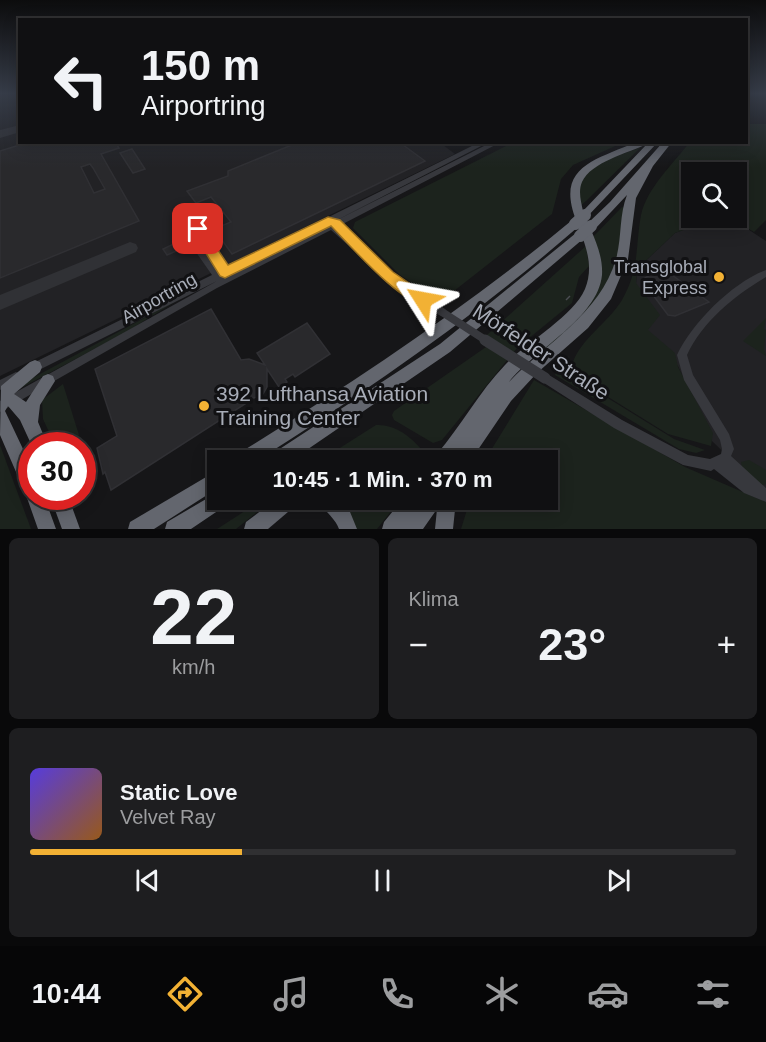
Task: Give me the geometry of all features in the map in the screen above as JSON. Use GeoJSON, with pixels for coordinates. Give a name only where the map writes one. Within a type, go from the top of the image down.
{"type":"FeatureCollection","features":[{"type":"Feature","properties":{"kind":"highway"},"geometry":{"type":"LineString","coordinates":[[462,450],[487,412],[508,372],[587,297],[594,284],[597,265],[594,248],[574,204],[577,180],[593,165],[640,144]]}},
{"type":"Feature","properties":{"kind":"highway"},"geometry":{"type":"LineString","coordinates":[[293,450],[445,348],[580,225],[652,144]]}},
{"type":"Feature","properties":{"kind":"highway"},"geometry":{"type":"LineString","coordinates":[[259,450],[432,336],[580,225],[591,226],[666,144]]}},
{"type":"Feature","properties":{"kind":"highway"},"geometry":{"type":"LineString","coordinates":[[487,412],[583,324],[606,296],[622,259],[631,198],[648,166]]}},
{"type":"Feature","properties":{"kind":"highway"},"geometry":{"type":"LineString","coordinates":[[34,432],[30,422],[3,398],[35,367]]}},
{"type":"Feature","properties":{"kind":"highway"},"geometry":{"type":"LineString","coordinates":[[30,422],[33,403],[48,381]]}},
{"type":"Feature","properties":{"kind":"highway"},"geometry":{"type":"LineString","coordinates":[[0,417],[3,433],[18,462]]}},
{"type":"Feature","properties":{"kind":"highway"},"geometry":{"type":"LineString","coordinates":[[137,529],[207,485]]}},
{"type":"Feature","properties":{"kind":"highway"},"geometry":{"type":"LineString","coordinates":[[174,529],[207,508]]}},
{"type":"Feature","properties":{"kind":"highway"},"geometry":{"type":"LineString","coordinates":[[40,510],[47,529]]}},
{"type":"Feature","properties":{"kind":"highway"},"geometry":{"type":"LineString","coordinates":[[64,510],[71,529]]}},
{"type":"Feature","properties":{"kind":"highway"},"geometry":{"type":"LineString","coordinates":[[244,529],[266,510]]}},
{"type":"Feature","properties":{"kind":"highway"},"geometry":{"type":"LineString","coordinates":[[253,529],[277,510]]}},
{"type":"Feature","properties":{"kind":"highway"},"geometry":{"type":"LineString","coordinates":[[339,510],[348,529]]}},
{"type":"Feature","properties":{"kind":"highway"},"geometry":{"type":"LineString","coordinates":[[391,529],[405,510]]}},
{"type":"Feature","properties":{"kind":"highway"},"geometry":{"type":"LineString","coordinates":[[412,529],[426,510]]}},
{"type":"Feature","properties":{"kind":"highway"},"geometry":{"type":"LineString","coordinates":[[444,529],[446,510]]}},
{"type":"Feature","properties":{"kind":"street","name":"Airportring"},"geometry":{"type":"LineString","coordinates":[[332,224],[482,144]]}},
{"type":"Feature","properties":{"kind":"street","name":"Airportring"},"geometry":{"type":"LineString","coordinates":[[35,367],[205,282],[332,224],[494,144]]}},
{"type":"Feature","properties":{"kind":"street","name":"Mörfelder Straße"},"geometry":{"type":"LineString","coordinates":[[332,224],[388,276],[545,378],[675,456],[693,463],[721,461]]}},
{"type":"Feature","properties":{"kind":"street","name":"Airportring"},"geometry":{"type":"LineString","coordinates":[[198,229],[221,275],[187,233],[198,229]]}},
{"type":"Feature","properties":{"kind":"street"},"geometry":{"type":"LineString","coordinates":[[766,273],[747,283],[731,297],[690,338],[682,355],[686,372],[725,438],[728,449],[721,461],[748,489],[766,496]]}},
{"type":"Feature","properties":{"kind":"street","name":"Airportring"},"geometry":{"type":"LineString","coordinates":[[3,398],[48,381],[221,275]]}},
{"type":"Feature","properties":{"kind":"shaded area"},"geometry":{"type":"Polygon","coordinates":[[[0,118],[18,118],[18,144],[442,144],[455,154],[0,376],[0,118]]]}},
{"type":"Feature","properties":{"kind":"shaded area"},"geometry":{"type":"Polygon","coordinates":[[[748,124],[766,124],[766,220],[754,232],[747,228],[747,162],[681,162],[681,228],[689,228],[675,233],[637,269],[636,283],[660,315],[648,330],[675,353],[678,367],[713,433],[711,446],[668,434],[584,382],[574,371],[572,365],[581,347],[616,308],[628,289],[634,268],[641,215],[655,186],[688,144],[748,144],[748,124]]]}},
{"type":"Feature","properties":{"kind":"shaded area"},"geometry":{"type":"Polygon","coordinates":[[[510,144],[620,144],[573,165],[561,179],[552,214],[440,302],[400,275],[353,228],[355,222],[510,144]]]}},
{"type":"Feature","properties":{"kind":"shaded area"},"geometry":{"type":"Polygon","coordinates":[[[641,147],[579,207],[580,183],[591,170],[607,160],[641,147]]]}},
{"type":"Feature","properties":{"kind":"shaded area"},"geometry":{"type":"Polygon","coordinates":[[[622,207],[625,208],[618,255],[605,286],[584,313],[534,359],[531,357],[585,307],[593,237],[622,207]]]}},
{"type":"Feature","properties":{"kind":"shaded area"},"geometry":{"type":"Polygon","coordinates":[[[689,228],[746,228],[766,241],[766,488],[752,480],[712,441],[678,366],[633,330],[637,269],[675,233],[689,228]]]}},
{"type":"Feature","properties":{"kind":"shaded area"},"geometry":{"type":"Polygon","coordinates":[[[586,246],[589,266],[579,277],[572,303],[517,348],[442,440],[433,443],[394,420],[392,415],[394,411],[486,347],[479,342],[586,246]]]}},
{"type":"Feature","properties":{"kind":"shaded area"},"geometry":{"type":"Polygon","coordinates":[[[176,301],[123,334],[17,390],[27,381],[176,301]]]}},
{"type":"Feature","properties":{"kind":"shaded area"},"geometry":{"type":"Polygon","coordinates":[[[766,318],[764,349],[766,356],[743,341],[766,318]]]}},
{"type":"Feature","properties":{"kind":"shaded area"},"geometry":{"type":"Polygon","coordinates":[[[569,356],[567,367],[572,376],[674,439],[705,450],[696,453],[679,449],[555,375],[557,369],[569,356]]]}},
{"type":"Feature","properties":{"kind":"shaded area"},"geometry":{"type":"Polygon","coordinates":[[[534,380],[685,467],[766,502],[766,529],[461,529],[467,510],[558,510],[558,450],[491,450],[534,380]]]}},
{"type":"Feature","properties":{"kind":"shaded area"},"geometry":{"type":"Polygon","coordinates":[[[63,384],[78,432],[49,432],[43,419],[42,400],[63,384]]]}},
{"type":"Feature","properties":{"kind":"shaded area"},"geometry":{"type":"Polygon","coordinates":[[[376,425],[389,426],[407,435],[421,449],[421,450],[337,450],[376,425]]]}},
{"type":"Feature","properties":{"kind":"shaded area"},"geometry":{"type":"Polygon","coordinates":[[[0,445],[18,494],[18,510],[24,510],[31,529],[0,529],[0,445]]]}},
{"type":"Feature","properties":{"kind":"shaded area"},"geometry":{"type":"Polygon","coordinates":[[[749,460],[766,470],[766,484],[761,486],[742,468],[741,462],[749,460]]]}},
{"type":"Feature","properties":{"kind":"shaded area"},"geometry":{"type":"Polygon","coordinates":[[[246,510],[260,510],[236,529],[217,529],[246,510]]]}},
{"type":"Feature","properties":{"kind":"shaded area"},"geometry":{"type":"Polygon","coordinates":[[[346,510],[392,510],[377,529],[353,529],[346,510]]]}},
{"type":"Feature","properties":{"kind":"building"},"geometry":{"type":"Polygon","coordinates":[[[23,144],[116,144],[119,148],[101,154],[139,221],[0,278],[0,151],[23,144]],[[90,164],[81,167],[94,193],[105,189],[90,164]]]}},
{"type":"Feature","properties":{"kind":"building"},"geometry":{"type":"Polygon","coordinates":[[[294,144],[402,144],[425,161],[232,254],[214,229],[231,222],[211,197],[196,203],[187,191],[228,176],[228,171],[294,144]]]}},
{"type":"Feature","properties":{"kind":"building"},"geometry":{"type":"Polygon","coordinates":[[[132,149],[145,169],[133,173],[120,153],[132,149]]]}},
{"type":"Feature","properties":{"kind":"building"},"geometry":{"type":"Polygon","coordinates":[[[182,240],[186,247],[167,255],[163,249],[182,240]]]}},
{"type":"Feature","properties":{"kind":"building"},"geometry":{"type":"Polygon","coordinates":[[[665,270],[709,302],[675,316],[668,315],[644,283],[645,278],[653,273],[651,271],[665,270]]]}},
{"type":"Feature","properties":{"kind":"building"},"geometry":{"type":"Polygon","coordinates":[[[211,309],[241,360],[249,359],[265,365],[257,353],[307,323],[330,354],[295,377],[293,374],[285,379],[287,382],[279,387],[267,369],[267,387],[263,394],[254,398],[240,395],[245,404],[111,490],[105,472],[103,474],[97,448],[117,436],[95,369],[211,309]]]}},
{"type":"Feature","properties":{"kind":"taxiway"},"geometry":{"type":"LineString","coordinates":[[0,134],[18,129]]}},
{"type":"Feature","properties":{"kind":"taxiway"},"geometry":{"type":"LineString","coordinates":[[0,303],[130,248]]}},
{"type":"Feature","properties":{"kind":"railway"},"geometry":{"type":"LineString","coordinates":[[566,300],[570,296]]}},
{"type":"Feature","properties":{"kind":"place","name":"Transglobal Express"},"geometry":{"type":"Point","coordinates":[719,277]}},
{"type":"Feature","properties":{"kind":"place","name":"392 Lufthansa Aviation Training Center"},"geometry":{"type":"Point","coordinates":[204,406]}},
{"type":"Feature","properties":{"kind":"route"},"geometry":{"type":"LineString","coordinates":[[198,229],[203,241],[225,272],[328,221],[335,223],[376,266],[423,300]]}}]}
